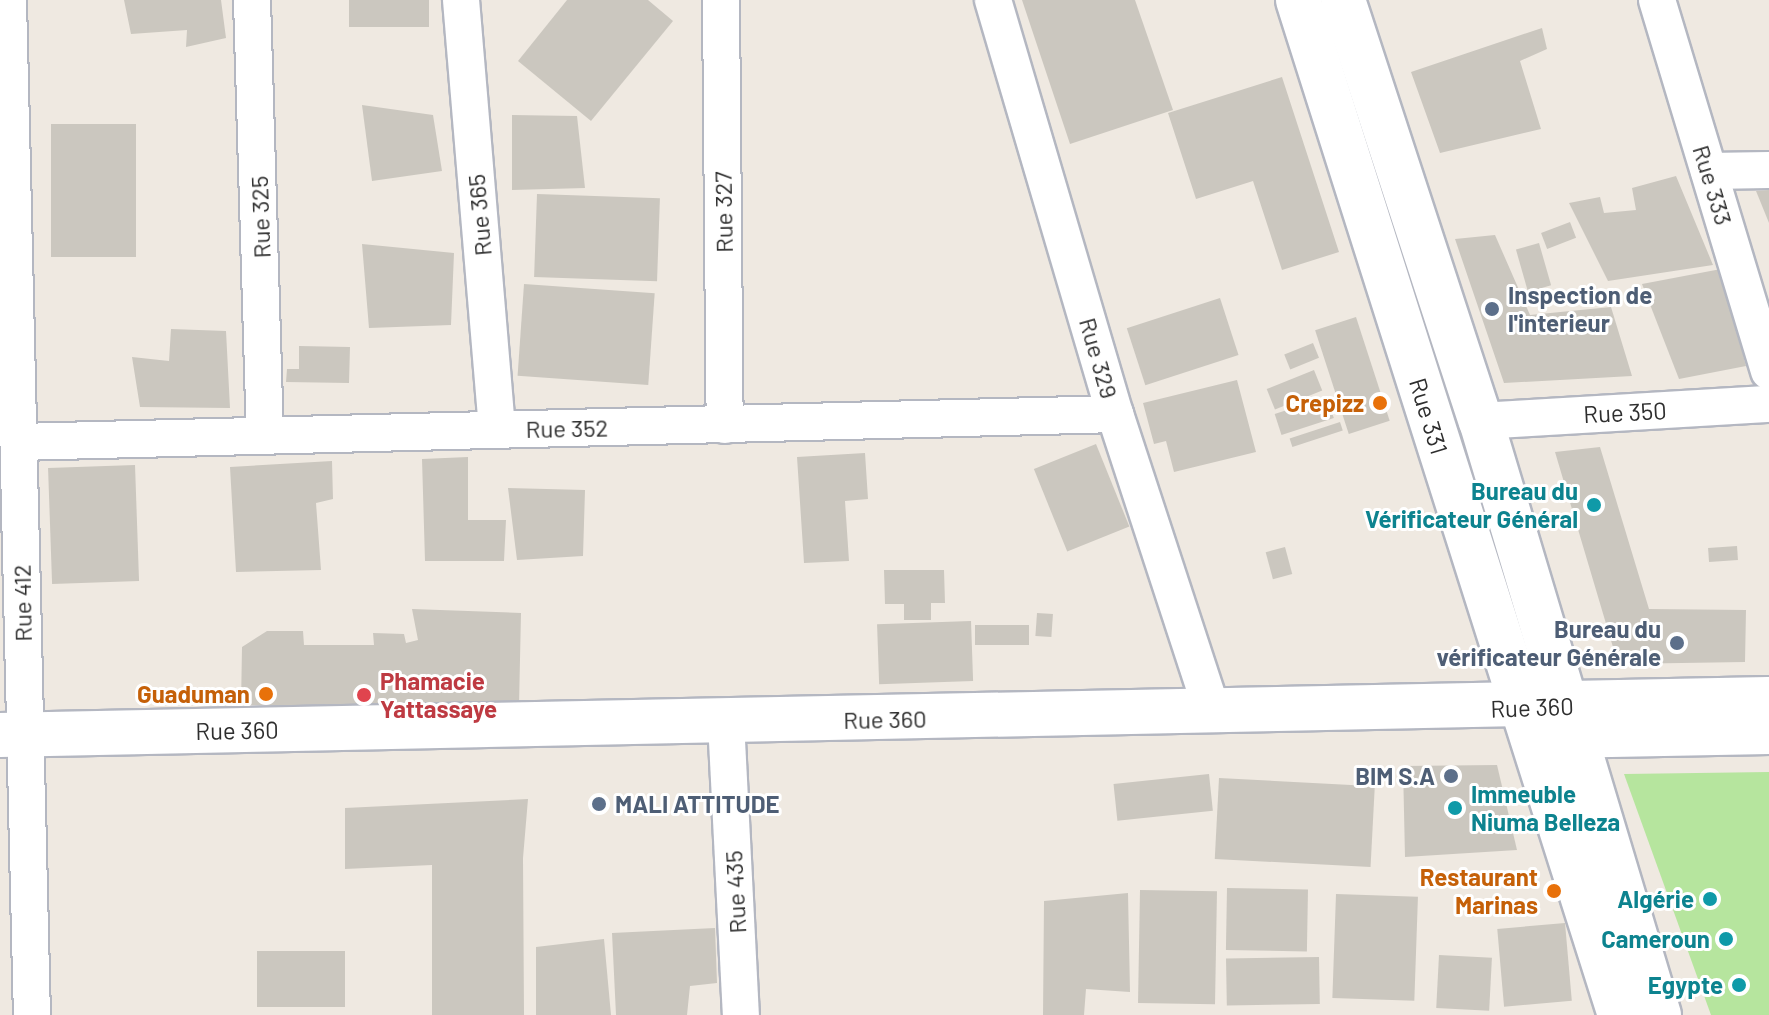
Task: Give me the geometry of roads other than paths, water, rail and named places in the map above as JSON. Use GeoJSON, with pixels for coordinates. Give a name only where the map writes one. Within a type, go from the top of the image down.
{"type":"FeatureCollection","features":[{"type":"Feature","properties":{"kind":"main road","name":"Rue 331"},"geometry":{"type":"LineString","coordinates":[[1298,0],[1547,722],[1659,1015]]}},
{"type":"Feature","properties":{"kind":"main road","name":"Rue 331"},"geometry":{"type":"LineString","coordinates":[[1343,0],[1481,421],[1547,722],[1620,1015]]}},
{"type":"Feature","properties":{"kind":"main road","name":"Rue 360"},"geometry":{"type":"LineString","coordinates":[[13,747],[727,736],[1213,713],[1547,722],[1769,699]]}},
{"type":"Feature","properties":{"kind":"main road"},"geometry":{"type":"LineString","coordinates":[[727,736],[1547,722],[1769,732]]}},
{"type":"Feature","properties":{"kind":"street","name":"Rue 412"},"geometry":{"type":"LineString","coordinates":[[8,0],[19,442],[13,747],[32,1015]]}},
{"type":"Feature","properties":{"kind":"street","name":"Rue 325"},"geometry":{"type":"LineString","coordinates":[[252,0],[265,434]]}},
{"type":"Feature","properties":{"kind":"street","name":"Rue 365"},"geometry":{"type":"LineString","coordinates":[[461,0],[497,429]]}},
{"type":"Feature","properties":{"kind":"street","name":"Rue 327"},"geometry":{"type":"LineString","coordinates":[[721,0],[725,425]]}},
{"type":"Feature","properties":{"kind":"street","name":"Rue 329"},"geometry":{"type":"LineString","coordinates":[[993,0],[1115,414],[1213,713]]}},
{"type":"Feature","properties":{"kind":"street","name":"Rue 333"},"geometry":{"type":"LineString","coordinates":[[1657,0],[1769,371]]}},
{"type":"Feature","properties":{"kind":"street"},"geometry":{"type":"LineString","coordinates":[[1709,171],[1769,170]]}},
{"type":"Feature","properties":{"kind":"street","name":"Rue 350"},"geometry":{"type":"LineString","coordinates":[[1481,421],[1769,404]]}},
{"type":"Feature","properties":{"kind":"street","name":"Rue 352"},"geometry":{"type":"LineString","coordinates":[[19,442],[1115,414]]}},
{"type":"Feature","properties":{"kind":"street","name":"Rue 435"},"geometry":{"type":"LineString","coordinates":[[727,736],[741,1015]]}},
{"type":"Feature","properties":{"kind":"place","name":"Inspection de l'interieur"},"geometry":{"type":"Point","coordinates":[1492,309]}},
{"type":"Feature","properties":{"kind":"place","name":"Crepizz"},"geometry":{"type":"Point","coordinates":[1380,403]}},
{"type":"Feature","properties":{"kind":"place","name":"Bureau du Vérificateur Général"},"geometry":{"type":"Point","coordinates":[1594,505]}},
{"type":"Feature","properties":{"kind":"place","name":"Bureau du vérificateur Générale"},"geometry":{"type":"Point","coordinates":[1677,643]}},
{"type":"Feature","properties":{"kind":"place","name":"Guaduman"},"geometry":{"type":"Point","coordinates":[266,694]}},
{"type":"Feature","properties":{"kind":"place","name":"Phamacie Yattassaye"},"geometry":{"type":"Point","coordinates":[364,695]}},
{"type":"Feature","properties":{"kind":"place","name":"BIM S.A"},"geometry":{"type":"Point","coordinates":[1451,776]}},
{"type":"Feature","properties":{"kind":"place","name":"MALI ATTITUDE"},"geometry":{"type":"Point","coordinates":[599,804]}},
{"type":"Feature","properties":{"kind":"place","name":"Immeuble Niuma Belleza"},"geometry":{"type":"Point","coordinates":[1455,808]}},
{"type":"Feature","properties":{"kind":"place","name":"Restaurant Marinas"},"geometry":{"type":"Point","coordinates":[1554,891]}},
{"type":"Feature","properties":{"kind":"place","name":"Algérie"},"geometry":{"type":"Point","coordinates":[1710,899]}},
{"type":"Feature","properties":{"kind":"place","name":"Cameroun"},"geometry":{"type":"Point","coordinates":[1726,939]}},
{"type":"Feature","properties":{"kind":"place","name":"Egypte"},"geometry":{"type":"Point","coordinates":[1739,985]}}]}
